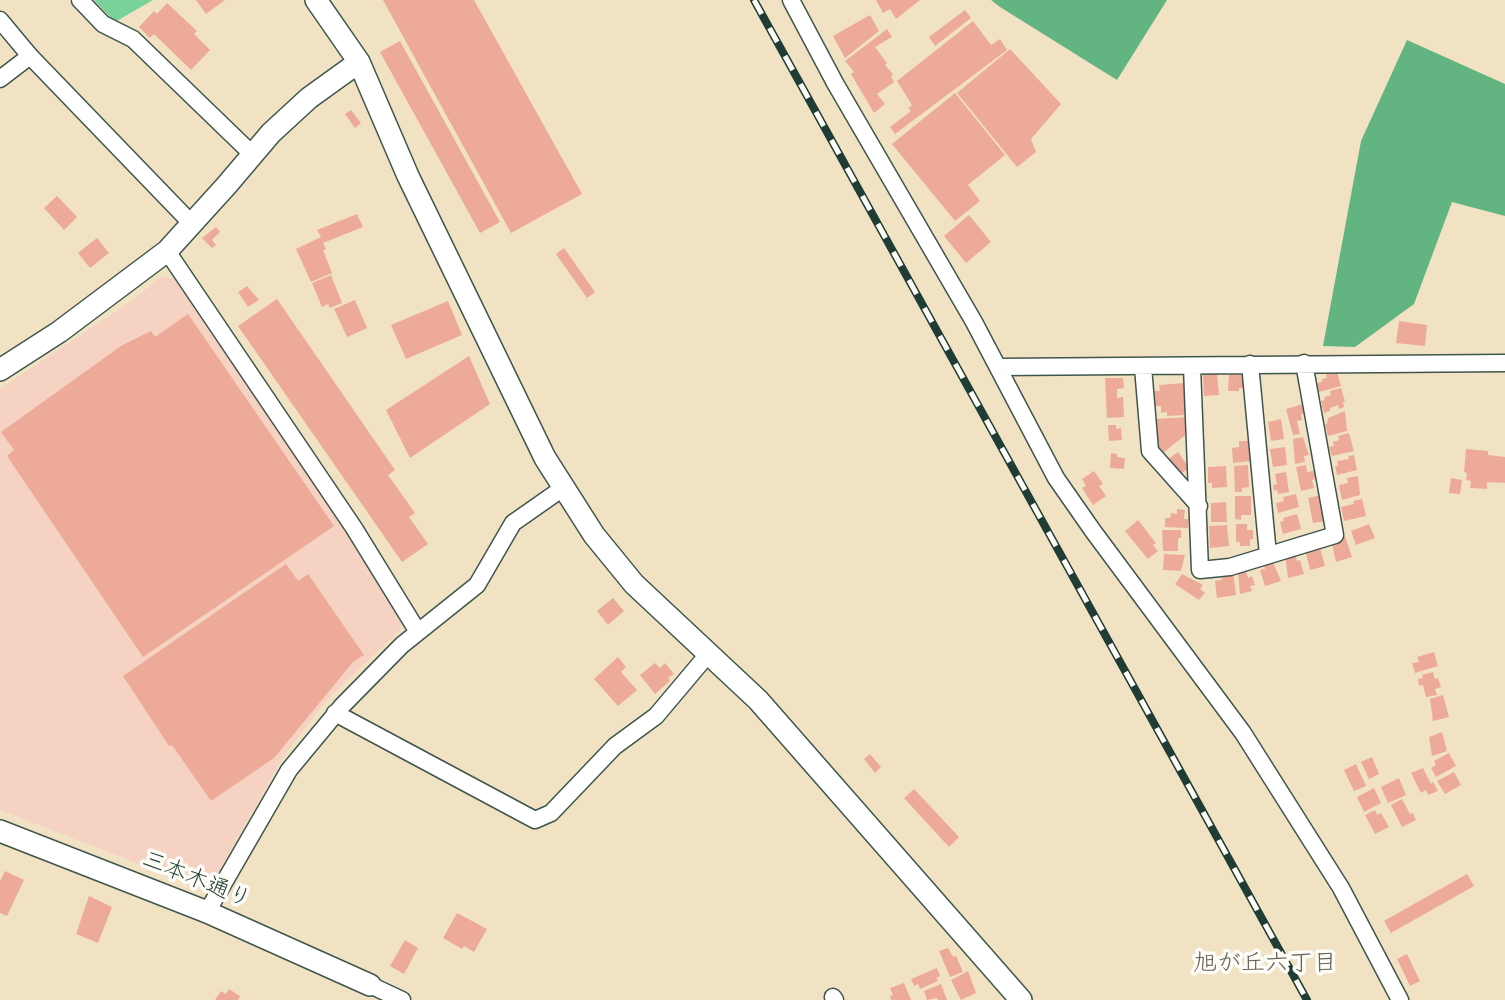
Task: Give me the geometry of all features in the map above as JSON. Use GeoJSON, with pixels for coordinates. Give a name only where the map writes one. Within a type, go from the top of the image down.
{"type":"FeatureCollection","features":[{"type":"Feature","properties":{"kind":"street"},"geometry":{"type":"LineString","coordinates":[[80,0],[103,24],[133,39],[252,154]]}},
{"type":"Feature","properties":{"kind":"street"},"geometry":{"type":"LineString","coordinates":[[316,0],[359,62],[408,176],[545,458],[594,535],[634,584],[758,700],[1021,1000]]}},
{"type":"Feature","properties":{"kind":"street"},"geometry":{"type":"LineString","coordinates":[[791,0],[835,83],[999,367],[1056,478],[1243,733],[1341,888],[1400,1000]]}},
{"type":"Feature","properties":{"kind":"street"},"geometry":{"type":"LineString","coordinates":[[0,20],[30,56],[192,223]]}},
{"type":"Feature","properties":{"kind":"street"},"geometry":{"type":"LineString","coordinates":[[0,79],[30,56]]}},
{"type":"Feature","properties":{"kind":"street"},"geometry":{"type":"LineString","coordinates":[[0,370],[59,332],[167,251],[271,133],[309,98],[359,62]]}},
{"type":"Feature","properties":{"kind":"street"},"geometry":{"type":"LineString","coordinates":[[167,251],[354,527],[418,632]]}},
{"type":"Feature","properties":{"kind":"street"},"geometry":{"type":"LineString","coordinates":[[1251,363],[1268,555]]}},
{"type":"Feature","properties":{"kind":"street"},"geometry":{"type":"LineString","coordinates":[[1192,367],[1200,570],[1230,567],[1335,535],[1304,363]]}},
{"type":"Feature","properties":{"kind":"street"},"geometry":{"type":"LineString","coordinates":[[999,367],[1505,363]]}},
{"type":"Feature","properties":{"kind":"street"},"geometry":{"type":"LineString","coordinates":[[1143,367],[1150,451],[1199,506]]}},
{"type":"Feature","properties":{"kind":"street"},"geometry":{"type":"LineString","coordinates":[[207,912],[289,770],[335,713],[402,645],[477,585],[513,523],[563,488]]}},
{"type":"Feature","properties":{"kind":"street"},"geometry":{"type":"LineString","coordinates":[[335,713],[535,820],[551,813],[615,746],[656,716],[709,653]]}},
{"type":"Feature","properties":{"kind":"street","name":"三本木通り"},"geometry":{"type":"LineString","coordinates":[[0,831],[207,912],[370,985]]}},
{"type":"Feature","properties":{"kind":"street"},"geometry":{"type":"LineString","coordinates":[[370,985],[401,1000]]}},
{"type":"Feature","properties":{"kind":"shaded area"},"geometry":{"type":"Polygon","coordinates":[[[161,277],[174,279],[340,518],[402,622],[400,630],[327,700],[285,754],[212,883],[199,887],[0,810],[0,389],[130,302],[161,277]]]}},
{"type":"Feature","properties":{"kind":"green space"},"geometry":{"type":"Polygon","coordinates":[[[94,0],[153,0],[115,22],[94,0]]]}},
{"type":"Feature","properties":{"kind":"green space"},"geometry":{"type":"Polygon","coordinates":[[[991,0],[1167,0],[1117,80],[991,0]]]}},
{"type":"Feature","properties":{"kind":"green space"},"geometry":{"type":"Polygon","coordinates":[[[1407,40],[1505,84],[1505,216],[1452,202],[1414,304],[1355,347],[1323,346],[1361,141],[1407,40]]]}},
{"type":"Feature","properties":{"kind":"building"},"geometry":{"type":"Polygon","coordinates":[[[196,0],[225,0],[206,14],[196,0]]]}},
{"type":"Feature","properties":{"kind":"building"},"geometry":{"type":"Polygon","coordinates":[[[383,0],[474,0],[582,194],[511,233],[383,0]]]}},
{"type":"Feature","properties":{"kind":"building"},"geometry":{"type":"Polygon","coordinates":[[[876,0],[920,0],[896,19],[890,9],[883,13],[876,0]]]}},
{"type":"Feature","properties":{"kind":"building"},"geometry":{"type":"Polygon","coordinates":[[[167,3],[197,31],[194,34],[210,50],[191,70],[154,34],[150,38],[139,27],[154,11],[157,14],[167,3]]]}},
{"type":"Feature","properties":{"kind":"building"},"geometry":{"type":"Polygon","coordinates":[[[965,10],[971,18],[935,46],[929,37],[965,10]]]}},
{"type":"Feature","properties":{"kind":"building"},"geometry":{"type":"Polygon","coordinates":[[[870,15],[879,31],[845,58],[833,36],[870,15]]]}},
{"type":"Feature","properties":{"kind":"building"},"geometry":{"type":"Polygon","coordinates":[[[973,21],[991,45],[1000,39],[1007,50],[895,134],[890,127],[911,111],[908,108],[912,105],[897,81],[973,21]]]}},
{"type":"Feature","properties":{"kind":"building"},"geometry":{"type":"Polygon","coordinates":[[[887,29],[892,37],[875,47],[893,74],[891,77],[894,82],[877,94],[885,104],[874,113],[851,74],[854,72],[845,61],[887,29]]]}},
{"type":"Feature","properties":{"kind":"building"},"geometry":{"type":"Polygon","coordinates":[[[400,41],[500,222],[480,233],[380,52],[400,41]]]}},
{"type":"Feature","properties":{"kind":"building"},"geometry":{"type":"Polygon","coordinates":[[[1010,49],[1061,104],[1031,139],[1036,152],[1017,167],[957,93],[1010,49]]]}},
{"type":"Feature","properties":{"kind":"building"},"geometry":{"type":"Polygon","coordinates":[[[955,93],[1005,155],[968,185],[980,201],[955,221],[892,144],[955,93]]]}},
{"type":"Feature","properties":{"kind":"building"},"geometry":{"type":"Polygon","coordinates":[[[351,110],[361,123],[355,128],[345,114],[351,110]]]}},
{"type":"Feature","properties":{"kind":"building"},"geometry":{"type":"Polygon","coordinates":[[[57,196],[77,217],[64,230],[44,208],[57,196]]]}},
{"type":"Feature","properties":{"kind":"building"},"geometry":{"type":"Polygon","coordinates":[[[357,214],[363,227],[323,243],[332,273],[311,282],[296,249],[321,237],[317,230],[357,214]]]}},
{"type":"Feature","properties":{"kind":"building"},"geometry":{"type":"Polygon","coordinates":[[[969,215],[991,242],[966,263],[944,236],[969,215]]]}},
{"type":"Feature","properties":{"kind":"building"},"geometry":{"type":"Polygon","coordinates":[[[216,227],[220,232],[212,240],[216,245],[212,248],[202,238],[216,227]]]}},
{"type":"Feature","properties":{"kind":"building"},"geometry":{"type":"Polygon","coordinates":[[[97,238],[109,253],[90,268],[78,253],[97,238]]]}},
{"type":"Feature","properties":{"kind":"building"},"geometry":{"type":"Polygon","coordinates":[[[564,248],[595,292],[587,298],[556,254],[564,248]]]}},
{"type":"Feature","properties":{"kind":"building"},"geometry":{"type":"Polygon","coordinates":[[[331,275],[342,303],[330,308],[328,304],[322,307],[312,283],[331,275]]]}},
{"type":"Feature","properties":{"kind":"building"},"geometry":{"type":"Polygon","coordinates":[[[247,286],[259,300],[248,307],[238,292],[247,286]]]}},
{"type":"Feature","properties":{"kind":"building"},"geometry":{"type":"Polygon","coordinates":[[[277,299],[395,470],[388,475],[415,513],[409,517],[428,544],[402,562],[238,326],[277,299]]]}},
{"type":"Feature","properties":{"kind":"building"},"geometry":{"type":"Polygon","coordinates":[[[355,300],[367,328],[347,337],[334,309],[355,300]]]}},
{"type":"Feature","properties":{"kind":"building"},"geometry":{"type":"Polygon","coordinates":[[[448,301],[462,335],[406,359],[391,325],[448,301]]]}},
{"type":"Feature","properties":{"kind":"building"},"geometry":{"type":"Polygon","coordinates":[[[188,314],[334,526],[143,657],[7,456],[14,450],[1,432],[121,346],[151,331],[155,337],[188,314]]]}},
{"type":"Feature","properties":{"kind":"building"},"geometry":{"type":"Polygon","coordinates":[[[1399,321],[1427,325],[1425,346],[1396,343],[1399,321]]]}},
{"type":"Feature","properties":{"kind":"building"},"geometry":{"type":"Polygon","coordinates":[[[469,356],[490,404],[410,458],[386,410],[469,356]]]}},
{"type":"Feature","properties":{"kind":"building"},"geometry":{"type":"Polygon","coordinates":[[[1337,372],[1341,386],[1319,392],[1317,383],[1327,378],[1326,374],[1337,372]]]}},
{"type":"Feature","properties":{"kind":"building"},"geometry":{"type":"Polygon","coordinates":[[[1217,373],[1219,395],[1204,396],[1203,374],[1217,373]]]}},
{"type":"Feature","properties":{"kind":"building"},"geometry":{"type":"Polygon","coordinates":[[[1229,375],[1242,375],[1241,378],[1246,378],[1245,388],[1228,391],[1229,375]]]}},
{"type":"Feature","properties":{"kind":"building"},"geometry":{"type":"Polygon","coordinates":[[[1105,378],[1123,378],[1124,388],[1117,389],[1117,398],[1123,397],[1124,417],[1107,418],[1105,378]]]}},
{"type":"Feature","properties":{"kind":"building"},"geometry":{"type":"Polygon","coordinates":[[[1184,383],[1185,415],[1167,416],[1167,412],[1161,413],[1161,406],[1154,406],[1153,391],[1160,391],[1159,385],[1184,383]]]}},
{"type":"Feature","properties":{"kind":"building"},"geometry":{"type":"Polygon","coordinates":[[[1341,388],[1344,407],[1339,409],[1338,405],[1324,413],[1321,401],[1331,395],[1330,391],[1341,388]]]}},
{"type":"Feature","properties":{"kind":"building"},"geometry":{"type":"Polygon","coordinates":[[[1303,404],[1305,413],[1301,414],[1302,420],[1297,421],[1300,434],[1293,435],[1286,409],[1303,404]]]}},
{"type":"Feature","properties":{"kind":"building"},"geometry":{"type":"Polygon","coordinates":[[[1345,411],[1347,431],[1328,436],[1325,424],[1328,418],[1345,411]]]}},
{"type":"Feature","properties":{"kind":"building"},"geometry":{"type":"Polygon","coordinates":[[[1187,417],[1188,433],[1164,452],[1156,452],[1155,419],[1187,417]]]}},
{"type":"Feature","properties":{"kind":"building"},"geometry":{"type":"Polygon","coordinates":[[[1281,419],[1284,439],[1271,441],[1268,422],[1281,419]]]}},
{"type":"Feature","properties":{"kind":"building"},"geometry":{"type":"Polygon","coordinates":[[[1108,425],[1121,428],[1122,440],[1109,441],[1108,425]]]}},
{"type":"Feature","properties":{"kind":"building"},"geometry":{"type":"Polygon","coordinates":[[[1349,433],[1354,451],[1332,456],[1329,447],[1339,440],[1338,436],[1349,433]]]}},
{"type":"Feature","properties":{"kind":"building"},"geometry":{"type":"Polygon","coordinates":[[[1303,437],[1309,455],[1304,456],[1305,462],[1295,464],[1293,439],[1303,437]]]}},
{"type":"Feature","properties":{"kind":"building"},"geometry":{"type":"Polygon","coordinates":[[[1239,441],[1250,441],[1251,461],[1233,463],[1232,448],[1239,447],[1239,441]]]}},
{"type":"Feature","properties":{"kind":"building"},"geometry":{"type":"Polygon","coordinates":[[[1285,447],[1287,465],[1273,467],[1270,449],[1285,447]]]}},
{"type":"Feature","properties":{"kind":"building"},"geometry":{"type":"Polygon","coordinates":[[[1466,449],[1488,451],[1488,455],[1505,457],[1505,483],[1487,482],[1487,489],[1470,488],[1471,481],[1466,480],[1467,473],[1464,472],[1466,449]]]}},
{"type":"Feature","properties":{"kind":"building"},"geometry":{"type":"Polygon","coordinates":[[[1178,452],[1189,468],[1179,475],[1167,460],[1178,452]]]}},
{"type":"Feature","properties":{"kind":"building"},"geometry":{"type":"Polygon","coordinates":[[[1111,453],[1125,458],[1124,469],[1110,468],[1111,453]]]}},
{"type":"Feature","properties":{"kind":"building"},"geometry":{"type":"Polygon","coordinates":[[[1354,455],[1357,470],[1337,475],[1337,461],[1349,459],[1348,456],[1354,455]]]}},
{"type":"Feature","properties":{"kind":"building"},"geometry":{"type":"Polygon","coordinates":[[[1248,465],[1249,487],[1242,488],[1242,492],[1235,492],[1234,466],[1248,465]]]}},
{"type":"Feature","properties":{"kind":"building"},"geometry":{"type":"Polygon","coordinates":[[[1306,465],[1307,472],[1314,471],[1316,479],[1312,480],[1314,488],[1301,491],[1296,467],[1306,465]]]}},
{"type":"Feature","properties":{"kind":"building"},"geometry":{"type":"Polygon","coordinates":[[[1226,466],[1227,487],[1212,488],[1212,483],[1208,483],[1208,467],[1226,466]]]}},
{"type":"Feature","properties":{"kind":"building"},"geometry":{"type":"Polygon","coordinates":[[[1094,471],[1103,484],[1099,486],[1106,496],[1093,505],[1082,488],[1086,486],[1082,479],[1094,471]]]}},
{"type":"Feature","properties":{"kind":"building"},"geometry":{"type":"Polygon","coordinates":[[[1286,472],[1289,492],[1278,494],[1273,485],[1277,484],[1275,474],[1286,472]]]}},
{"type":"Feature","properties":{"kind":"building"},"geometry":{"type":"Polygon","coordinates":[[[1358,476],[1360,495],[1342,500],[1339,485],[1348,483],[1347,478],[1358,476]]]}},
{"type":"Feature","properties":{"kind":"building"},"geometry":{"type":"Polygon","coordinates":[[[1451,478],[1462,480],[1460,494],[1449,493],[1451,478]]]}},
{"type":"Feature","properties":{"kind":"building"},"geometry":{"type":"Polygon","coordinates":[[[1296,494],[1299,507],[1278,513],[1276,503],[1284,501],[1283,497],[1296,494]]]}},
{"type":"Feature","properties":{"kind":"building"},"geometry":{"type":"Polygon","coordinates":[[[1321,495],[1326,521],[1313,523],[1308,498],[1321,495]]]}},
{"type":"Feature","properties":{"kind":"building"},"geometry":{"type":"Polygon","coordinates":[[[1235,496],[1251,496],[1251,515],[1241,515],[1241,520],[1235,519],[1235,496]]]}},
{"type":"Feature","properties":{"kind":"building"},"geometry":{"type":"Polygon","coordinates":[[[1362,499],[1366,516],[1344,521],[1341,507],[1362,499]]]}},
{"type":"Feature","properties":{"kind":"building"},"geometry":{"type":"Polygon","coordinates":[[[1226,502],[1227,522],[1211,522],[1211,503],[1226,502]]]}},
{"type":"Feature","properties":{"kind":"building"},"geometry":{"type":"Polygon","coordinates":[[[1177,509],[1185,510],[1184,519],[1188,519],[1188,528],[1165,527],[1165,518],[1170,518],[1171,513],[1177,514],[1177,509]]]}},
{"type":"Feature","properties":{"kind":"building"},"geometry":{"type":"Polygon","coordinates":[[[1297,514],[1301,529],[1283,534],[1280,522],[1284,521],[1283,518],[1297,514]]]}},
{"type":"Feature","properties":{"kind":"building"},"geometry":{"type":"Polygon","coordinates":[[[1138,520],[1156,543],[1153,545],[1158,551],[1148,559],[1125,531],[1138,520]]]}},
{"type":"Feature","properties":{"kind":"building"},"geometry":{"type":"Polygon","coordinates":[[[1236,524],[1247,524],[1247,530],[1253,530],[1250,546],[1240,546],[1240,542],[1236,542],[1236,524]]]}},
{"type":"Feature","properties":{"kind":"building"},"geometry":{"type":"Polygon","coordinates":[[[1369,524],[1375,538],[1356,545],[1351,531],[1369,524]]]}},
{"type":"Feature","properties":{"kind":"building"},"geometry":{"type":"Polygon","coordinates":[[[1227,525],[1229,546],[1210,548],[1209,526],[1227,525]]]}},
{"type":"Feature","properties":{"kind":"building"},"geometry":{"type":"Polygon","coordinates":[[[1162,530],[1181,530],[1178,551],[1163,551],[1162,530]]]}},
{"type":"Feature","properties":{"kind":"building"},"geometry":{"type":"Polygon","coordinates":[[[1345,536],[1352,557],[1336,562],[1331,540],[1345,536]]]}},
{"type":"Feature","properties":{"kind":"building"},"geometry":{"type":"Polygon","coordinates":[[[1319,544],[1325,566],[1310,570],[1306,553],[1311,552],[1310,546],[1319,544]]]}},
{"type":"Feature","properties":{"kind":"building"},"geometry":{"type":"Polygon","coordinates":[[[1295,553],[1304,574],[1288,578],[1285,555],[1295,553]]]}},
{"type":"Feature","properties":{"kind":"building"},"geometry":{"type":"Polygon","coordinates":[[[1164,554],[1185,555],[1181,571],[1163,570],[1164,554]]]}},
{"type":"Feature","properties":{"kind":"building"},"geometry":{"type":"Polygon","coordinates":[[[1273,562],[1281,581],[1265,586],[1260,570],[1265,569],[1264,565],[1273,562]]]}},
{"type":"Feature","properties":{"kind":"building"},"geometry":{"type":"Polygon","coordinates":[[[286,564],[298,581],[308,574],[364,655],[353,662],[274,758],[211,801],[172,745],[169,746],[123,676],[286,564]]]}},
{"type":"Feature","properties":{"kind":"building"},"geometry":{"type":"Polygon","coordinates":[[[1233,571],[1236,595],[1217,598],[1215,581],[1222,580],[1221,573],[1233,571]]]}},
{"type":"Feature","properties":{"kind":"building"},"geometry":{"type":"Polygon","coordinates":[[[1246,571],[1248,578],[1252,576],[1255,585],[1250,586],[1252,591],[1240,594],[1238,573],[1246,571]]]}},
{"type":"Feature","properties":{"kind":"building"},"geometry":{"type":"Polygon","coordinates":[[[1182,574],[1203,585],[1200,589],[1205,593],[1199,600],[1175,584],[1182,574]]]}},
{"type":"Feature","properties":{"kind":"building"},"geometry":{"type":"Polygon","coordinates":[[[613,598],[624,611],[608,625],[597,611],[613,598]]]}},
{"type":"Feature","properties":{"kind":"building"},"geometry":{"type":"Polygon","coordinates":[[[1434,652],[1438,666],[1415,673],[1412,663],[1419,662],[1417,657],[1434,652]]]}},
{"type":"Feature","properties":{"kind":"building"},"geometry":{"type":"Polygon","coordinates":[[[618,657],[626,667],[621,672],[637,690],[618,706],[594,679],[618,657]]]}},
{"type":"Feature","properties":{"kind":"building"},"geometry":{"type":"Polygon","coordinates":[[[655,663],[660,668],[665,663],[674,674],[655,694],[640,675],[655,663]]]}},
{"type":"Feature","properties":{"kind":"building"},"geometry":{"type":"Polygon","coordinates":[[[1433,672],[1441,687],[1435,689],[1437,695],[1426,697],[1423,685],[1419,686],[1418,679],[1433,672]]]}},
{"type":"Feature","properties":{"kind":"building"},"geometry":{"type":"Polygon","coordinates":[[[1443,695],[1449,717],[1433,721],[1430,699],[1443,695]]]}},
{"type":"Feature","properties":{"kind":"building"},"geometry":{"type":"Polygon","coordinates":[[[1442,732],[1447,751],[1432,756],[1429,737],[1442,732]]]}},
{"type":"Feature","properties":{"kind":"building"},"geometry":{"type":"Polygon","coordinates":[[[1449,753],[1456,766],[1436,777],[1431,768],[1436,765],[1434,761],[1449,753]]]}},
{"type":"Feature","properties":{"kind":"building"},"geometry":{"type":"Polygon","coordinates":[[[870,754],[881,767],[875,773],[864,759],[870,754]]]}},
{"type":"Feature","properties":{"kind":"building"},"geometry":{"type":"Polygon","coordinates":[[[1372,757],[1379,774],[1369,779],[1361,762],[1372,757]]]}},
{"type":"Feature","properties":{"kind":"building"},"geometry":{"type":"Polygon","coordinates":[[[1356,764],[1366,786],[1354,791],[1344,770],[1356,764]]]}},
{"type":"Feature","properties":{"kind":"building"},"geometry":{"type":"Polygon","coordinates":[[[1423,768],[1438,791],[1428,795],[1426,790],[1421,793],[1411,773],[1423,768]]]}},
{"type":"Feature","properties":{"kind":"building"},"geometry":{"type":"Polygon","coordinates":[[[1454,772],[1461,785],[1445,794],[1437,781],[1454,772]]]}},
{"type":"Feature","properties":{"kind":"building"},"geometry":{"type":"Polygon","coordinates":[[[1399,778],[1406,795],[1388,803],[1381,787],[1399,778]]]}},
{"type":"Feature","properties":{"kind":"building"},"geometry":{"type":"Polygon","coordinates":[[[1374,788],[1381,803],[1364,812],[1357,797],[1374,788]]]}},
{"type":"Feature","properties":{"kind":"building"},"geometry":{"type":"Polygon","coordinates":[[[914,789],[959,837],[949,847],[904,798],[914,789]]]}},
{"type":"Feature","properties":{"kind":"building"},"geometry":{"type":"Polygon","coordinates":[[[1402,799],[1416,820],[1402,827],[1391,805],[1402,799]]]}},
{"type":"Feature","properties":{"kind":"building"},"geometry":{"type":"Polygon","coordinates":[[[1375,810],[1377,815],[1381,813],[1389,827],[1375,834],[1365,815],[1375,810]]]}},
{"type":"Feature","properties":{"kind":"building"},"geometry":{"type":"Polygon","coordinates":[[[5,871],[24,880],[7,916],[0,913],[0,881],[5,871]]]}},
{"type":"Feature","properties":{"kind":"building"},"geometry":{"type":"Polygon","coordinates":[[[1467,874],[1474,886],[1391,933],[1384,921],[1467,874]]]}},
{"type":"Feature","properties":{"kind":"building"},"geometry":{"type":"Polygon","coordinates":[[[89,896],[112,907],[98,943],[76,934],[89,896]]]}},
{"type":"Feature","properties":{"kind":"building"},"geometry":{"type":"Polygon","coordinates":[[[457,913],[487,929],[474,952],[464,946],[462,949],[443,938],[457,913]]]}},
{"type":"Feature","properties":{"kind":"building"},"geometry":{"type":"Polygon","coordinates":[[[405,940],[418,948],[404,974],[390,966],[405,940]]]}},
{"type":"Feature","properties":{"kind":"building"},"geometry":{"type":"Polygon","coordinates":[[[948,948],[953,957],[956,956],[963,972],[950,977],[939,951],[948,948]]]}},
{"type":"Feature","properties":{"kind":"building"},"geometry":{"type":"Polygon","coordinates":[[[1407,954],[1420,981],[1410,986],[1397,959],[1407,954]]]}},
{"type":"Feature","properties":{"kind":"building"},"geometry":{"type":"Polygon","coordinates":[[[937,968],[940,976],[936,978],[938,981],[920,989],[918,984],[914,986],[911,979],[937,968]]]}},
{"type":"Feature","properties":{"kind":"building"},"geometry":{"type":"Polygon","coordinates":[[[968,971],[976,993],[961,1000],[951,980],[968,971]]]}},
{"type":"Feature","properties":{"kind":"building"},"geometry":{"type":"Polygon","coordinates":[[[904,983],[911,1000],[891,1000],[890,996],[893,995],[890,988],[904,983]]]}},
{"type":"Feature","properties":{"kind":"building"},"geometry":{"type":"Polygon","coordinates":[[[941,984],[947,1000],[927,1000],[924,991],[941,984]]]}},
{"type":"Feature","properties":{"kind":"building"},"geometry":{"type":"Polygon","coordinates":[[[229,989],[240,996],[238,1000],[215,1000],[221,991],[226,994],[229,989]]]}},
{"type":"Feature","properties":{"kind":"railway"},"geometry":{"type":"LineString","coordinates":[[754,0],[1307,1000]]}},
{"type":"Feature","properties":{"kind":"district","name":"旭が丘六丁目"},"geometry":{"type":"Point","coordinates":[1265,965]}}]}
